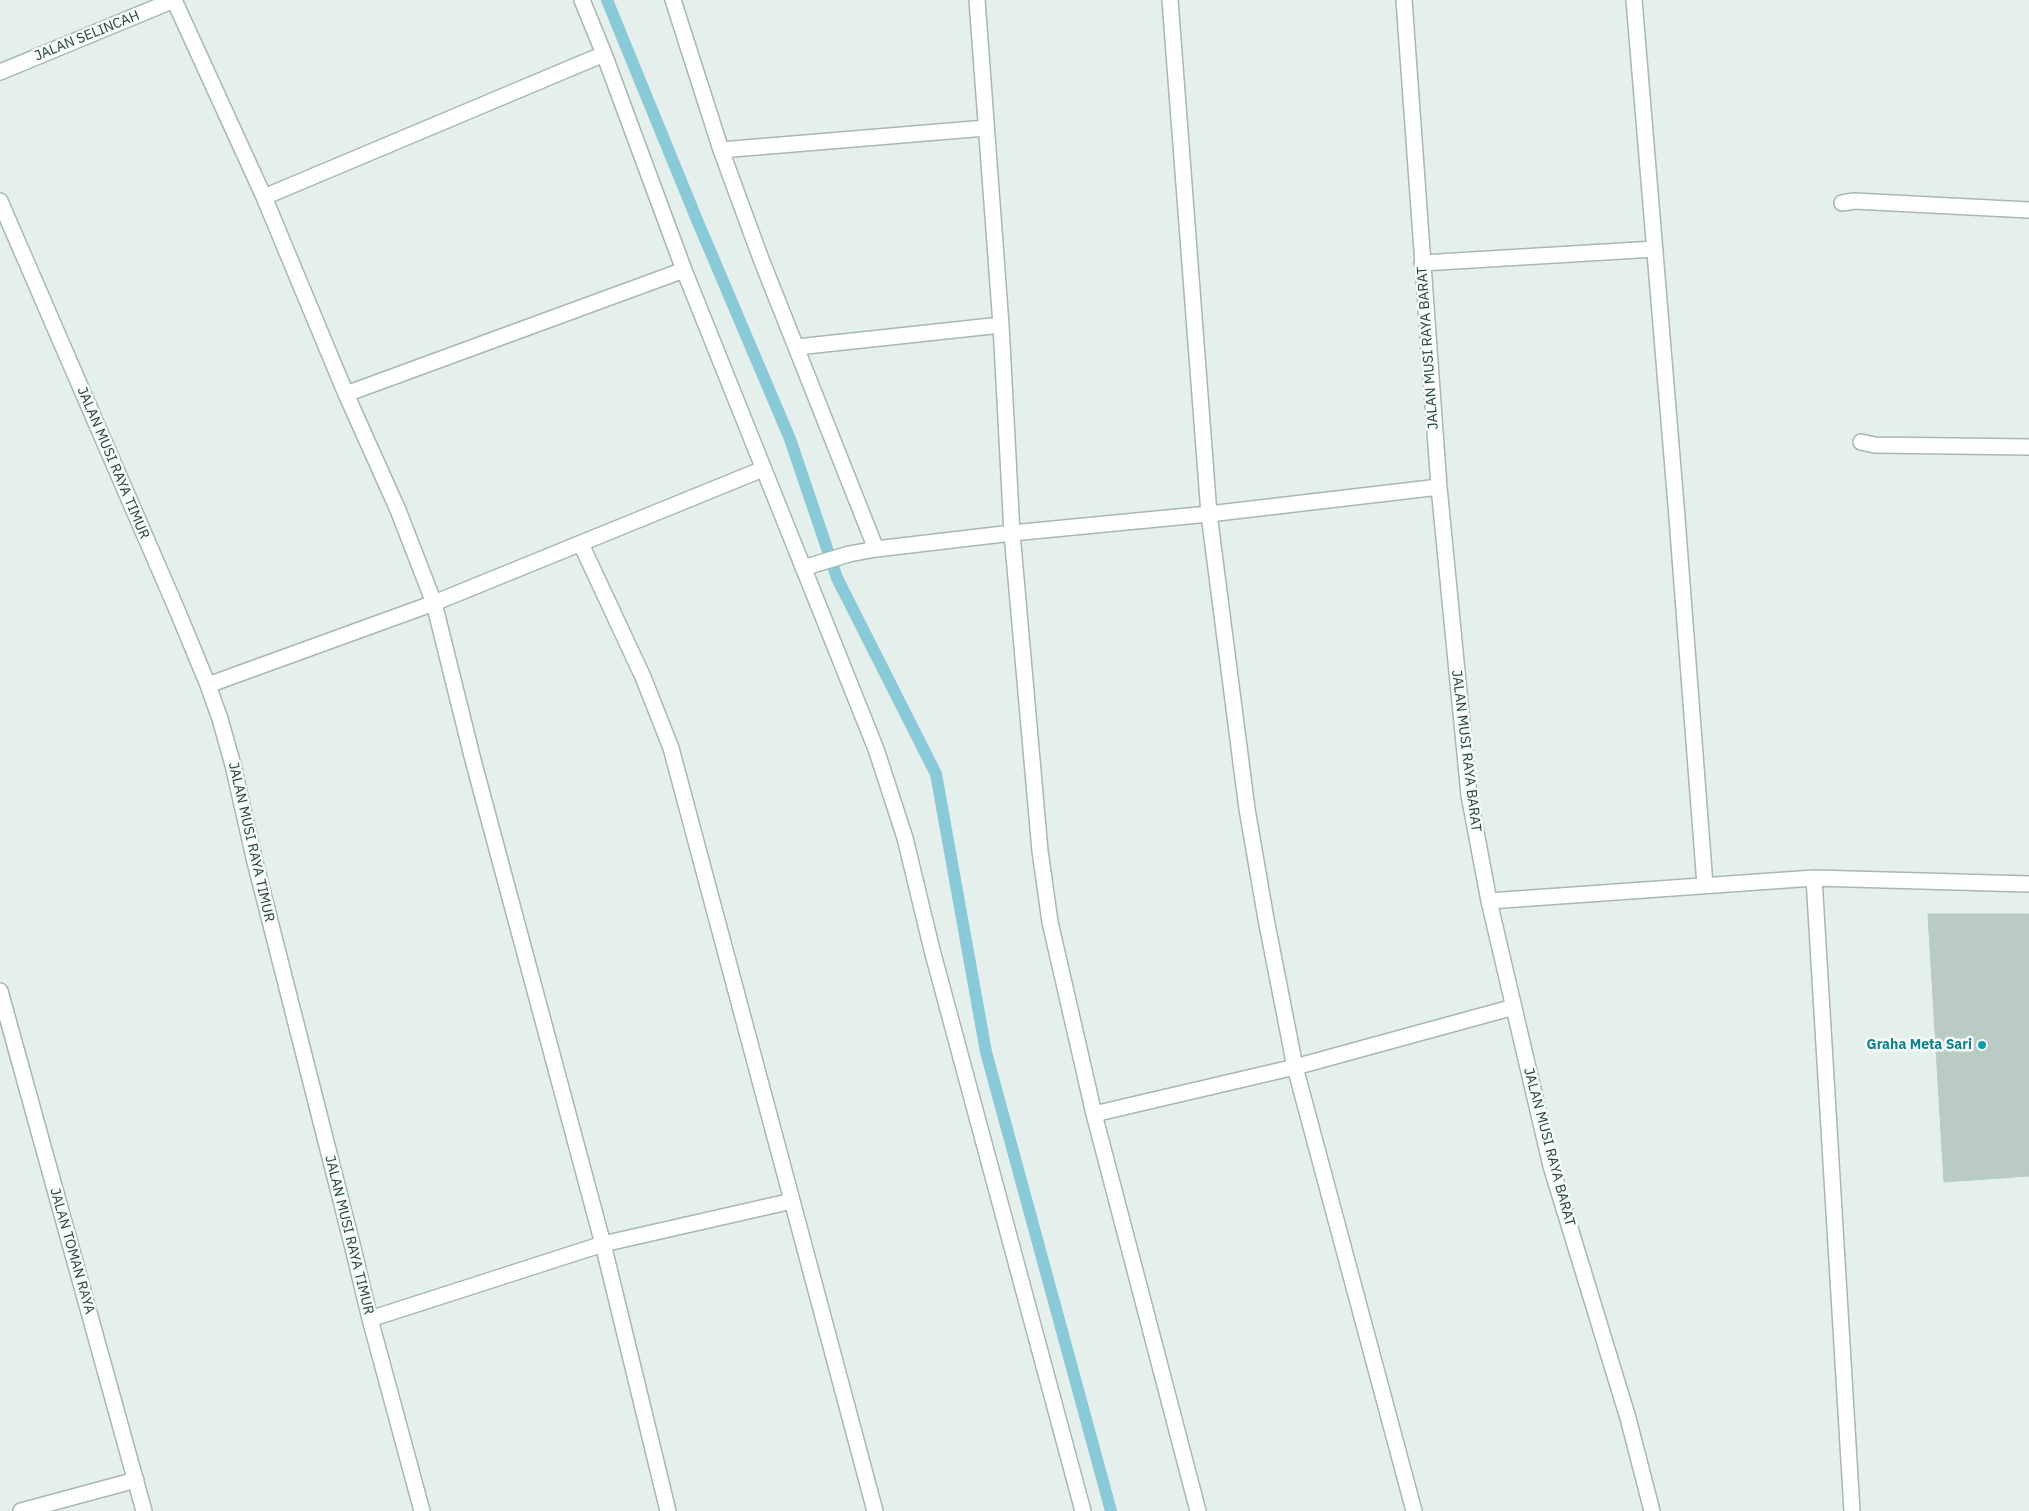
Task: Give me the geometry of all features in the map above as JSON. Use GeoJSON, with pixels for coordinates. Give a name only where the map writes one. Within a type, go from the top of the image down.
{"type":"FeatureCollection","features":[{"type":"Feature","properties":{"kind":"street","name":"JALAN SELINCAH"},"geometry":{"type":"LineString","coordinates":[[0,72],[174,0]]}},
{"type":"Feature","properties":{"kind":"street"},"geometry":{"type":"LineString","coordinates":[[174,0],[264,197],[346,394],[398,510],[434,602],[473,760],[603,1244],[668,1511]]}},
{"type":"Feature","properties":{"kind":"street"},"geometry":{"type":"LineString","coordinates":[[582,0],[684,270],[876,748],[905,838],[935,960],[1083,1511]]}},
{"type":"Feature","properties":{"kind":"street"},"geometry":{"type":"LineString","coordinates":[[672,0],[720,150],[761,259],[876,549]]}},
{"type":"Feature","properties":{"kind":"street"},"geometry":{"type":"LineString","coordinates":[[977,0],[1001,325],[1012,532],[1040,851],[1050,922],[1094,1114],[1198,1511]]}},
{"type":"Feature","properties":{"kind":"street"},"geometry":{"type":"LineString","coordinates":[[1170,0],[1209,514],[1247,809],[1266,919],[1295,1066],[1414,1511]]}},
{"type":"Feature","properties":{"kind":"street","name":"JALAN MUSI RAYA BARAT"},"geometry":{"type":"LineString","coordinates":[[1404,0],[1439,486],[1468,794],[1489,901],[1551,1166],[1628,1418],[1652,1511]]}},
{"type":"Feature","properties":{"kind":"street"},"geometry":{"type":"LineString","coordinates":[[1634,0],[1705,885]]}},
{"type":"Feature","properties":{"kind":"street"},"geometry":{"type":"LineString","coordinates":[[264,197],[604,54]]}},
{"type":"Feature","properties":{"kind":"street"},"geometry":{"type":"LineString","coordinates":[[720,150],[986,128]]}},
{"type":"Feature","properties":{"kind":"street","name":"JALAN MUSI RAYA TIMUR"},"geometry":{"type":"LineString","coordinates":[[0,201],[208,685],[233,765],[255,862],[370,1319],[422,1511]]}},
{"type":"Feature","properties":{"kind":"street"},"geometry":{"type":"LineString","coordinates":[[1842,203],[1854,201],[2029,210]]}},
{"type":"Feature","properties":{"kind":"street"},"geometry":{"type":"LineString","coordinates":[[1422,263],[1655,249]]}},
{"type":"Feature","properties":{"kind":"street"},"geometry":{"type":"LineString","coordinates":[[346,394],[684,270]]}},
{"type":"Feature","properties":{"kind":"street"},"geometry":{"type":"LineString","coordinates":[[797,347],[1001,325]]}},
{"type":"Feature","properties":{"kind":"street"},"geometry":{"type":"LineString","coordinates":[[1861,442],[1875,445],[2029,447]]}},
{"type":"Feature","properties":{"kind":"street"},"geometry":{"type":"LineString","coordinates":[[208,685],[434,602],[763,469]]}},
{"type":"Feature","properties":{"kind":"street"},"geometry":{"type":"LineString","coordinates":[[803,568],[824,560],[876,549],[1012,532],[1209,514],[1439,486]]}},
{"type":"Feature","properties":{"kind":"street"},"geometry":{"type":"LineString","coordinates":[[581,544],[643,677],[671,748],[688,804],[706,884],[875,1511]]}},
{"type":"Feature","properties":{"kind":"street"},"geometry":{"type":"LineString","coordinates":[[1814,878],[1852,1511]]}},
{"type":"Feature","properties":{"kind":"street"},"geometry":{"type":"LineString","coordinates":[[1489,901],[1814,878],[2029,884]]}},
{"type":"Feature","properties":{"kind":"street","name":"JALAN TOMAN RAYA"},"geometry":{"type":"LineString","coordinates":[[0,991],[144,1511]]}},
{"type":"Feature","properties":{"kind":"street"},"geometry":{"type":"LineString","coordinates":[[1094,1114],[1295,1066],[1514,1006]]}},
{"type":"Feature","properties":{"kind":"street"},"geometry":{"type":"LineString","coordinates":[[370,1319],[603,1244],[792,1201]]}},
{"type":"Feature","properties":{"kind":"street"},"geometry":{"type":"LineString","coordinates":[[21,1511],[136,1480]]}},
{"type":"Feature","properties":{"kind":"building","name":"Graha Meta Sari"},"geometry":{"type":"Polygon","coordinates":[[[1928,914],[2029,914],[2029,1176],[1944,1182],[1928,914]]]}},
{"type":"Feature","properties":{"kind":"waterway"},"geometry":{"type":"LineString","coordinates":[[607,0],[697,220],[790,439],[837,578],[936,774],[986,1052],[1111,1511]]}},
{"type":"Feature","properties":{"kind":"place","name":"Graha Meta Sari"},"geometry":{"type":"Point","coordinates":[1982,1045]}}]}
